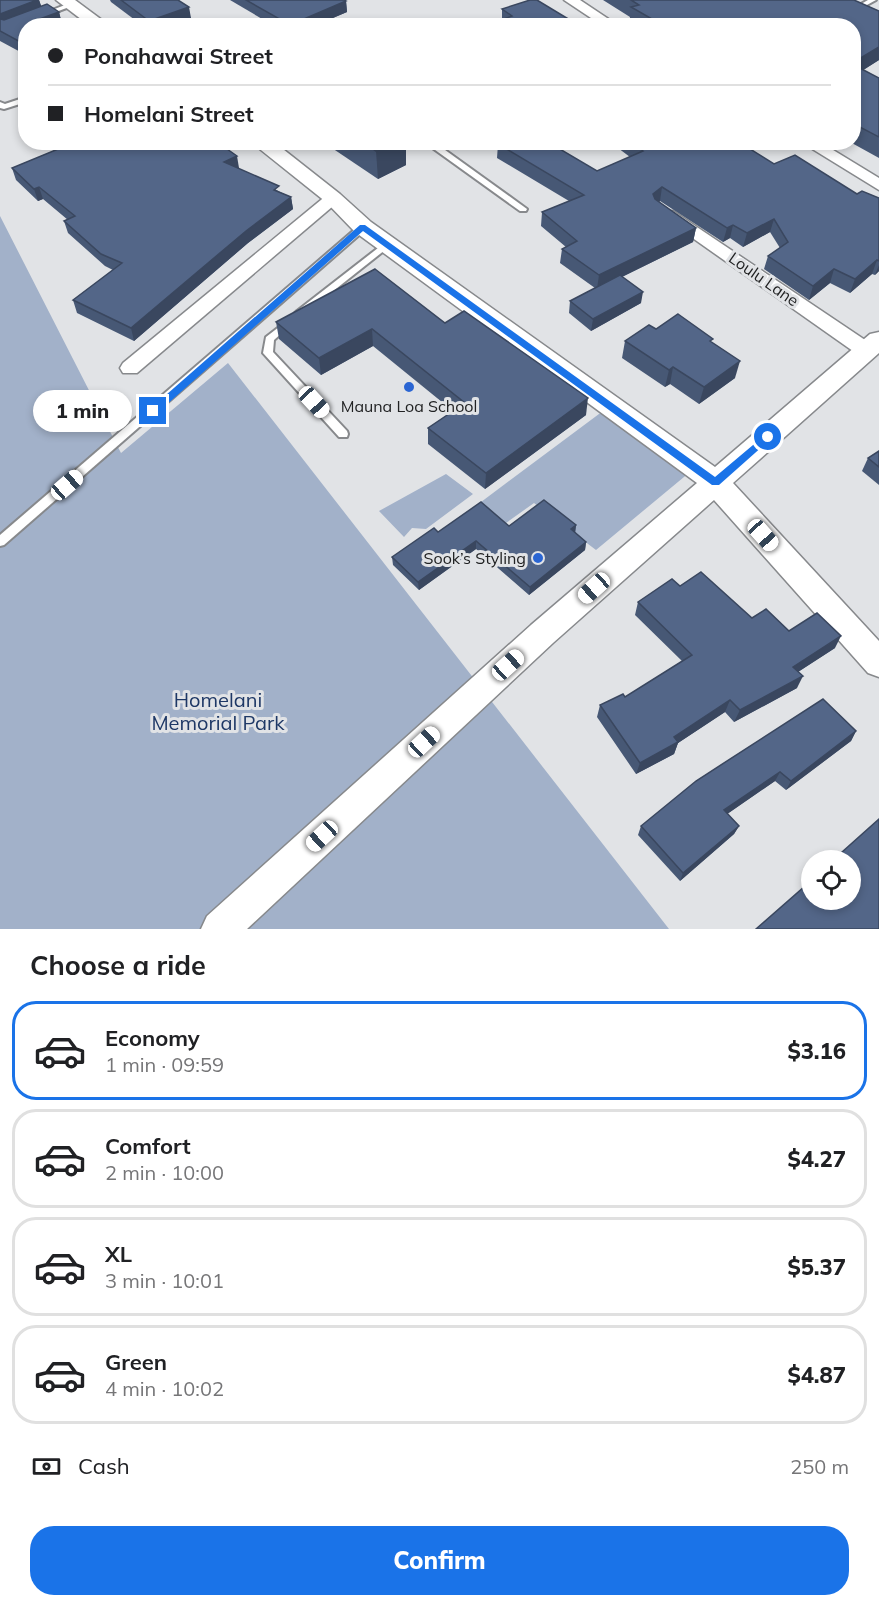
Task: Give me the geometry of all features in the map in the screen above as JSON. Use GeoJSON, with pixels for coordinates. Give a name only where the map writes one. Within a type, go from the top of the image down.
{"type":"FeatureCollection","features":[{"type":"Feature","properties":{"kind":"street"},"geometry":{"type":"LineString","coordinates":[[571,0],[600,18]]}},
{"type":"Feature","properties":{"kind":"street"},"geometry":{"type":"LineString","coordinates":[[67,3],[90,18]]}},
{"type":"Feature","properties":{"kind":"street"},"geometry":{"type":"LineString","coordinates":[[271,150],[333,198],[363,227],[715,482],[879,663]]}},
{"type":"Feature","properties":{"kind":"street"},"geometry":{"type":"LineString","coordinates":[[821,150],[879,185]]}},
{"type":"Feature","properties":{"kind":"street"},"geometry":{"type":"LineString","coordinates":[[130,368],[333,198]]}},
{"type":"Feature","properties":{"kind":"street","name":"Loulu Lane"},"geometry":{"type":"LineString","coordinates":[[661,208],[873,345]]}},
{"type":"Feature","properties":{"kind":"street"},"geometry":{"type":"LineString","coordinates":[[220,929],[542,634],[873,345]]}},
{"type":"Feature","properties":{"kind":"lane"},"geometry":{"type":"LineString","coordinates":[[859,18],[848,13],[873,0]]}},
{"type":"Feature","properties":{"kind":"lane"},"geometry":{"type":"LineString","coordinates":[[38,17],[67,3]]}},
{"type":"Feature","properties":{"kind":"lane"},"geometry":{"type":"LineString","coordinates":[[0,104],[4,107],[18,102]]}},
{"type":"Feature","properties":{"kind":"lane"},"geometry":{"type":"LineString","coordinates":[[439,150],[523,209]]}},
{"type":"Feature","properties":{"kind":"lane"},"geometry":{"type":"LineString","coordinates":[[0,542],[118,442],[363,227]]}},
{"type":"Feature","properties":{"kind":"lane"},"geometry":{"type":"LineString","coordinates":[[344,434],[268,353],[269,339],[345,275],[387,244]]}},
{"type":"Feature","properties":{"kind":"green space","name":"Homelani Memorial Park"},"geometry":{"type":"Polygon","coordinates":[[[0,216],[121,453],[228,363],[669,929],[0,929],[0,216]]]}},
{"type":"Feature","properties":{"kind":"green space"},"geometry":{"type":"Polygon","coordinates":[[[603,411],[690,472],[596,550],[534,503],[506,523],[481,502],[603,411]]]}},
{"type":"Feature","properties":{"kind":"green space"},"geometry":{"type":"Polygon","coordinates":[[[446,474],[473,494],[426,529],[412,528],[404,537],[379,511],[446,474]]]}},
{"type":"Feature","properties":{"kind":"building"},"geometry":{"type":"Polygon","coordinates":[[[0,0],[37,0],[0,14],[0,0]]]}},
{"type":"Feature","properties":{"kind":"building"},"geometry":{"type":"Polygon","coordinates":[[[121,0],[178,0],[189,7],[158,18],[145,18],[121,0]]]}},
{"type":"Feature","properties":{"kind":"building"},"geometry":{"type":"Polygon","coordinates":[[[246,0],[346,1],[306,18],[278,18],[246,0]]]}},
{"type":"Feature","properties":{"kind":"building"},"geometry":{"type":"Polygon","coordinates":[[[537,0],[567,18],[507,18],[512,16],[502,9],[537,0]]]}},
{"type":"Feature","properties":{"kind":"building"},"geometry":{"type":"Polygon","coordinates":[[[631,0],[854,0],[879,11],[879,47],[861,58],[861,18],[650,18],[631,7],[639,5],[631,0]]]}},
{"type":"Feature","properties":{"kind":"building"},"geometry":{"type":"Polygon","coordinates":[[[47,4],[59,12],[42,18],[18,18],[18,41],[0,31],[0,19],[4,20],[47,4]]]}},
{"type":"Feature","properties":{"kind":"building"},"geometry":{"type":"Polygon","coordinates":[[[861,69],[879,78],[879,137],[861,128],[861,69]]]}},
{"type":"Feature","properties":{"kind":"building"},"geometry":{"type":"Polygon","coordinates":[[[56,150],[228,150],[237,156],[224,162],[279,186],[274,190],[291,197],[246,231],[131,328],[73,300],[122,263],[101,254],[64,221],[75,216],[39,187],[34,189],[12,168],[56,150]]]}},
{"type":"Feature","properties":{"kind":"building"},"geometry":{"type":"Polygon","coordinates":[[[508,150],[562,150],[597,171],[642,150],[752,150],[774,164],[795,155],[857,194],[862,191],[879,198],[879,261],[877,260],[855,279],[834,269],[813,286],[768,256],[788,242],[774,219],[747,233],[733,225],[727,228],[662,187],[653,194],[655,199],[696,228],[599,275],[562,249],[577,241],[542,212],[584,195],[508,150]]]}},
{"type":"Feature","properties":{"kind":"building"},"geometry":{"type":"Polygon","coordinates":[[[375,269],[445,323],[464,311],[588,398],[486,473],[428,428],[465,403],[372,329],[319,358],[276,322],[375,269]]]}},
{"type":"Feature","properties":{"kind":"building"},"geometry":{"type":"Polygon","coordinates":[[[620,275],[643,292],[593,319],[570,301],[620,275]]]}},
{"type":"Feature","properties":{"kind":"building"},"geometry":{"type":"Polygon","coordinates":[[[678,314],[713,339],[710,341],[740,361],[704,387],[673,367],[669,370],[625,341],[649,325],[656,329],[678,314]]]}},
{"type":"Feature","properties":{"kind":"building"},"geometry":{"type":"Polygon","coordinates":[[[879,451],[879,467],[868,458],[879,451]]]}},
{"type":"Feature","properties":{"kind":"building"},"geometry":{"type":"Polygon","coordinates":[[[544,500],[576,525],[571,529],[586,542],[530,587],[476,541],[418,582],[392,557],[434,528],[438,532],[481,502],[509,526],[544,500]]]}},
{"type":"Feature","properties":{"kind":"building"},"geometry":{"type":"Polygon","coordinates":[[[701,572],[752,618],[766,609],[789,631],[817,613],[841,636],[793,667],[803,676],[740,710],[730,700],[674,737],[678,742],[640,763],[600,705],[623,694],[625,697],[692,655],[638,602],[672,579],[680,586],[701,572]]]}},
{"type":"Feature","properties":{"kind":"building"},"geometry":{"type":"Polygon","coordinates":[[[823,699],[856,731],[791,781],[780,772],[724,810],[739,826],[683,873],[641,826],[696,781],[823,699]]]}},
{"type":"Feature","properties":{"kind":"building"},"geometry":{"type":"Polygon","coordinates":[[[879,819],[879,929],[756,929],[801,890],[801,910],[861,910],[861,850],[844,850],[879,819]]]}},
{"type":"Feature","properties":{"kind":"place","name":"Mauna Loa School"},"geometry":{"type":"Point","coordinates":[409,387]}},
{"type":"Feature","properties":{"kind":"place","name":"Sook’s Styling"},"geometry":{"type":"Point","coordinates":[538,558]}},
{"type":"Feature","properties":{"kind":"route"},"geometry":{"type":"LineString","coordinates":[[153,411],[363,227],[715,482],[768,437]]}}]}
